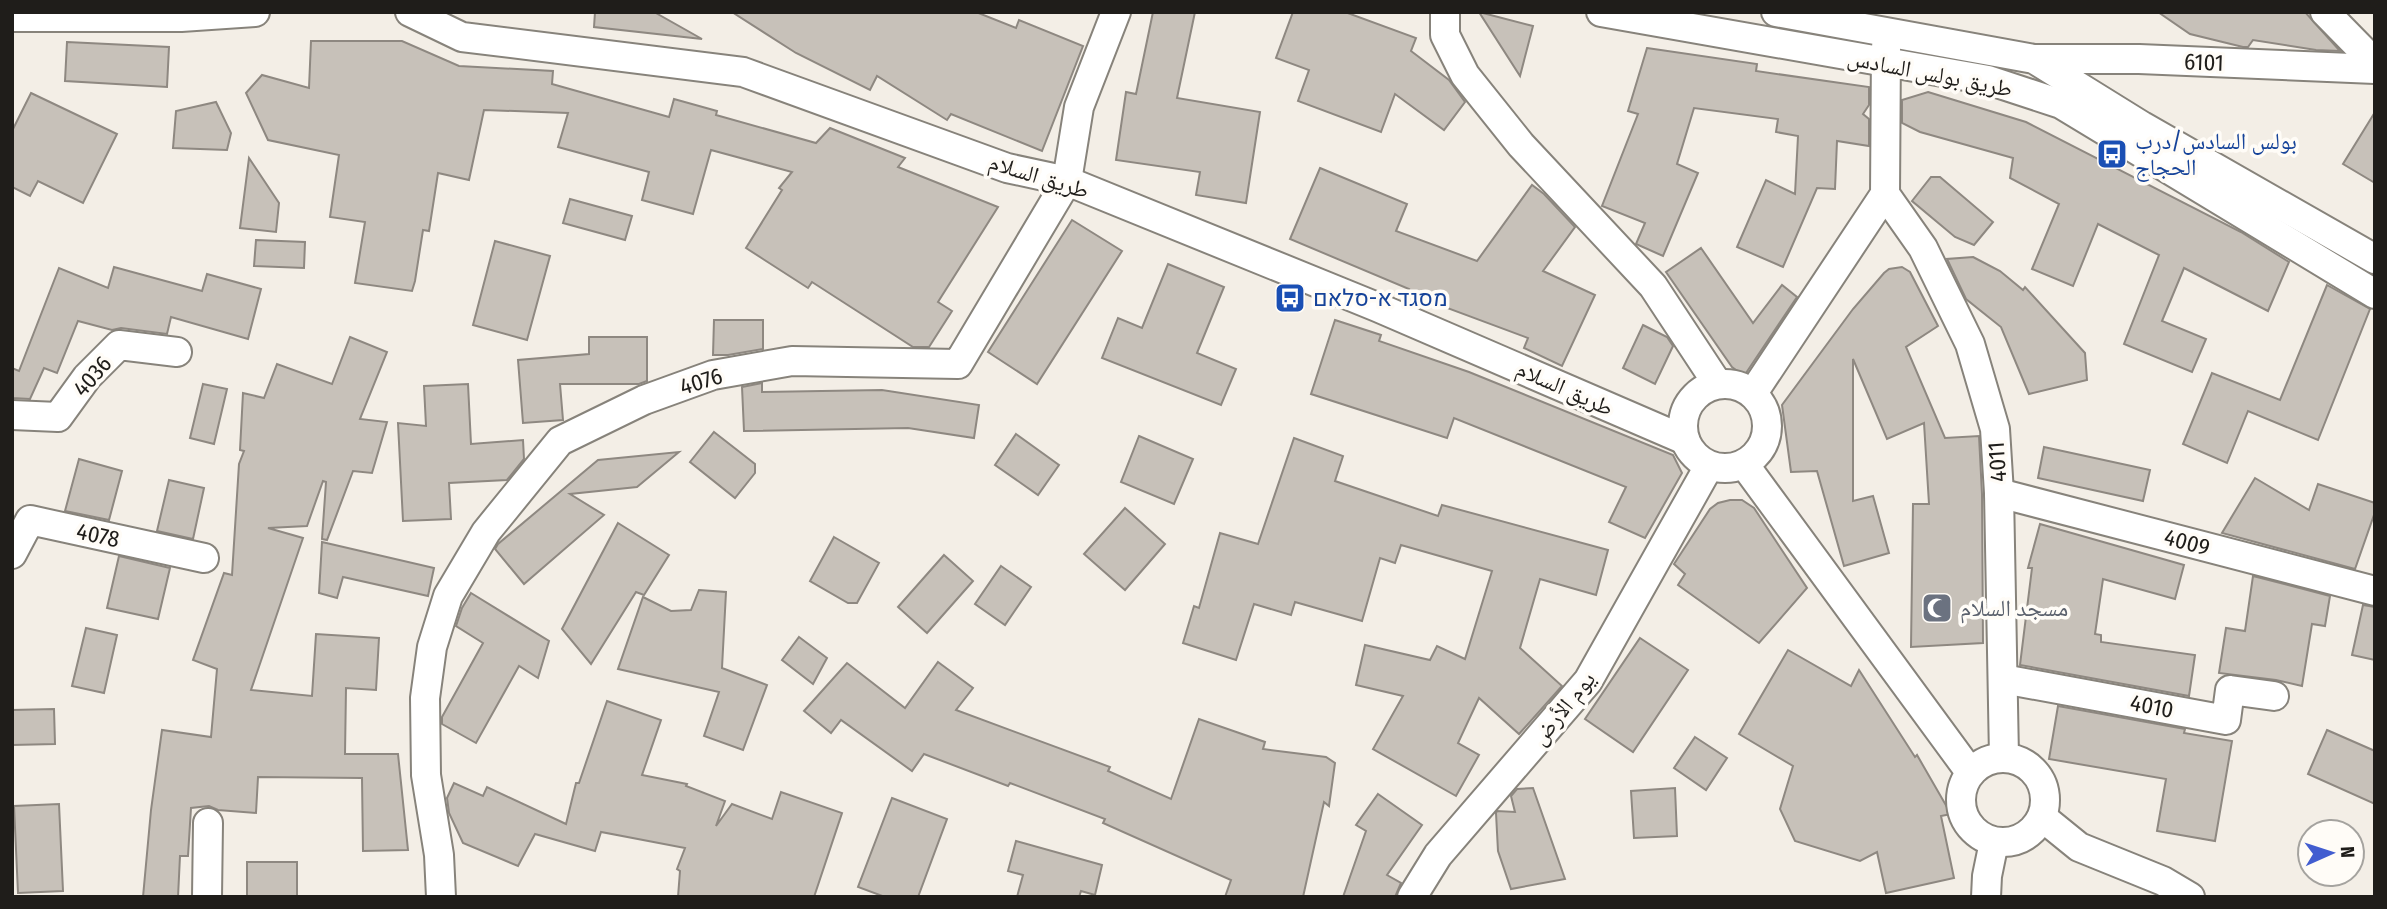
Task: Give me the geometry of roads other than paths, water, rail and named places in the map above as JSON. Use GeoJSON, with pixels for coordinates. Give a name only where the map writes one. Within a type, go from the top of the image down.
{"type":"FeatureCollection","features":[{"type":"Feature","properties":{"kind":"street"},"geometry":{"type":"LineString","coordinates":[[12,17],[181,16],[255,12]]}},
{"type":"Feature","properties":{"kind":"street","name":"طريق السلام"},"geometry":{"type":"LineString","coordinates":[[410,12],[462,37],[743,72],[1007,169],[1067,181],[1377,307],[1685,440]]}},
{"type":"Feature","properties":{"kind":"street","name":"4076"},"geometry":{"type":"LineString","coordinates":[[441,897],[439,855],[426,775],[425,698],[432,647],[448,596],[486,532],[560,441],[644,400],[713,375],[792,361],[958,364],[1067,181],[1079,107],[1116,12]]}},
{"type":"Feature","properties":{"kind":"street"},"geometry":{"type":"LineString","coordinates":[[1445,12],[1445,35],[1465,75],[1521,145],[1653,286],[1717,383]]}},
{"type":"Feature","properties":{"kind":"street","name":"طريق بولس السادس"},"geometry":{"type":"LineString","coordinates":[[1601,12],[1988,80],[2061,104],[2375,294]]}},
{"type":"Feature","properties":{"kind":"street","name":"طريق بولس السادس"},"geometry":{"type":"LineString","coordinates":[[1776,12],[2034,59],[2143,126],[2375,259]]}},
{"type":"Feature","properties":{"kind":"street"},"geometry":{"type":"LineString","coordinates":[[2325,12],[2375,63]]}},
{"type":"Feature","properties":{"kind":"street"},"geometry":{"type":"LineString","coordinates":[[1752,393],[1885,194],[1887,64],[1884,33]]}},
{"type":"Feature","properties":{"kind":"street","name":"6101"},"geometry":{"type":"LineString","coordinates":[[2034,59],[2139,59],[2375,69]]}},
{"type":"Feature","properties":{"kind":"street","name":"4011"},"geometry":{"type":"LineString","coordinates":[[1885,194],[1923,248],[1970,344],[1995,429],[1999,492],[2004,757]]}},
{"type":"Feature","properties":{"kind":"street","name":"4036"},"geometry":{"type":"LineString","coordinates":[[12,415],[58,417],[87,377],[120,345],[177,352]]}},
{"type":"Feature","properties":{"kind":"street"},"geometry":{"type":"LineString","coordinates":[[1717,383],[1740,385],[1752,393],[1763,407],[1768,421],[1767,436],[1756,456],[1744,464],[1723,469],[1709,466],[1692,453],[1682,427],[1684,412],[1692,399],[1703,389],[1717,383]]}},
{"type":"Feature","properties":{"kind":"street"},"geometry":{"type":"LineString","coordinates":[[1744,464],[1970,772]]}},
{"type":"Feature","properties":{"kind":"street","name":"يوم الأرض"},"geometry":{"type":"LineString","coordinates":[[1412,897],[1438,855],[1588,681],[1709,466]]}},
{"type":"Feature","properties":{"kind":"street","name":"4009"},"geometry":{"type":"LineString","coordinates":[[1999,492],[2375,591]]}},
{"type":"Feature","properties":{"kind":"street","name":"4078"},"geometry":{"type":"LineString","coordinates":[[12,554],[30,520],[204,558]]}},
{"type":"Feature","properties":{"kind":"street","name":"4010"},"geometry":{"type":"LineString","coordinates":[[2003,678],[2225,720],[2230,690],[2274,696]]}},
{"type":"Feature","properties":{"kind":"street"},"geometry":{"type":"LineString","coordinates":[[2004,757],[2024,763],[2039,777],[2045,790],[2046,803],[2035,829],[2022,838],[1994,842],[1970,827],[1963,814],[1961,799],[1963,785],[1970,772],[1992,758],[2004,757]]}},
{"type":"Feature","properties":{"kind":"street"},"geometry":{"type":"LineString","coordinates":[[2042,817],[2079,847],[2163,881],[2190,897]]}},
{"type":"Feature","properties":{"kind":"street"},"geometry":{"type":"LineString","coordinates":[[207,897],[208,823]]}},
{"type":"Feature","properties":{"kind":"street"},"geometry":{"type":"LineString","coordinates":[[1986,897],[1994,842]]}},
{"type":"Feature","properties":{"kind":"place","name":"بولس السادس/درب الحجاج"},"geometry":{"type":"Point","coordinates":[2112,154]}},
{"type":"Feature","properties":{"kind":"place","name":"מסגד א-סלאם"},"geometry":{"type":"Point","coordinates":[1290,298]}},
{"type":"Feature","properties":{"kind":"place","name":"مسجد السلام"},"geometry":{"type":"Point","coordinates":[1937,608]}}]}
